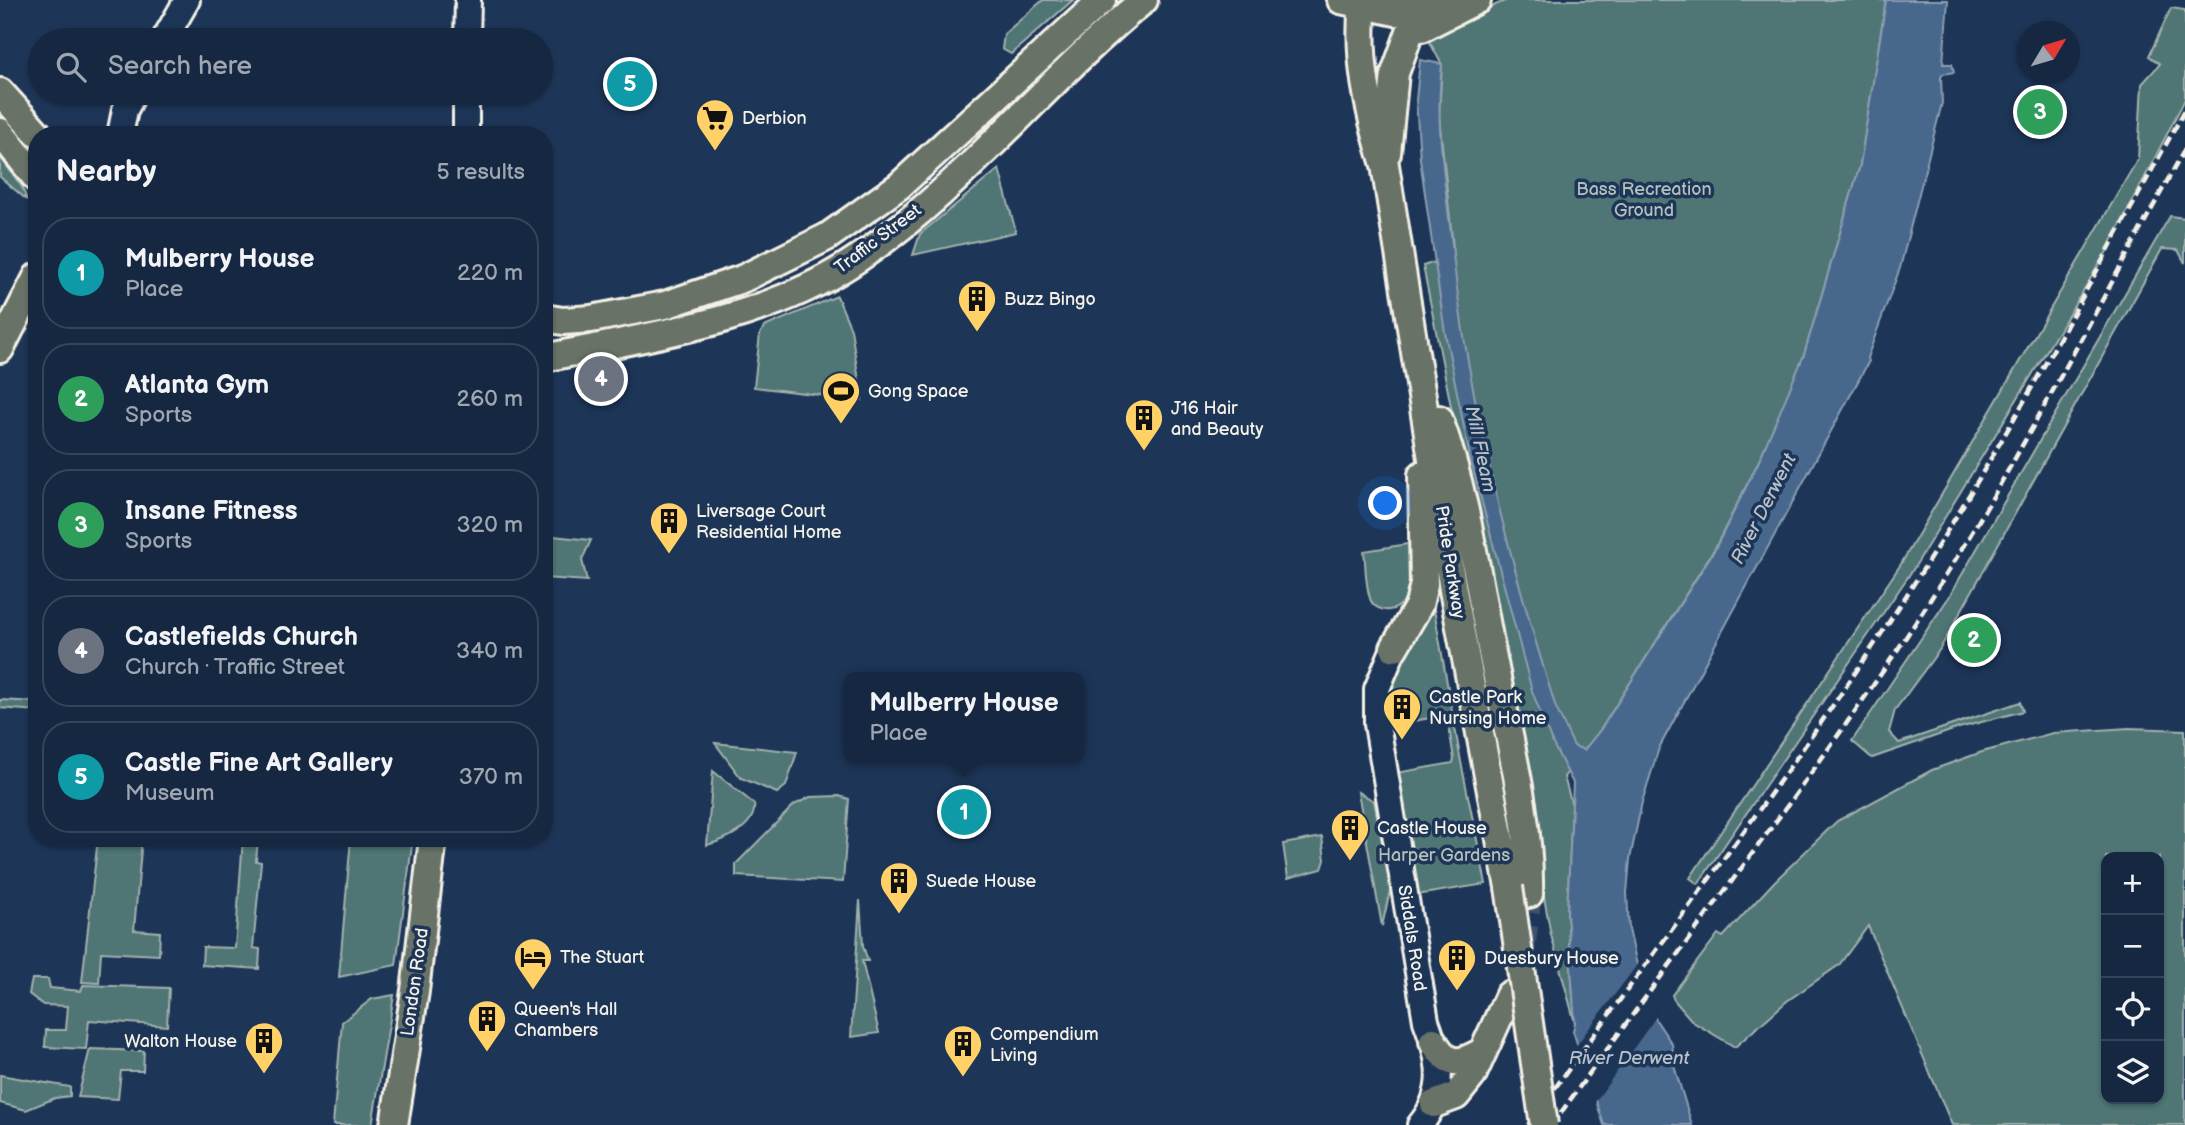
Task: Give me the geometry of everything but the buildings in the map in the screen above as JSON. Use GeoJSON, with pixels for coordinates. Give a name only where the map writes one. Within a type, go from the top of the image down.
{"type":"FeatureCollection","features":[{"type":"Feature","properties":{"kind":"main road"},"geometry":{"type":"LineString","coordinates":[[171,28],[187,0]]}},
{"type":"Feature","properties":{"kind":"main road"},"geometry":{"type":"LineString","coordinates":[[467,28],[468,0]]}},
{"type":"Feature","properties":{"kind":"main road","name":"Traffic Street"},"geometry":{"type":"LineString","coordinates":[[553,319],[591,319],[665,305],[742,279],[827,237],[899,186],[1102,0]]}},
{"type":"Feature","properties":{"kind":"main road","name":"Traffic Street"},"geometry":{"type":"LineString","coordinates":[[553,356],[743,311],[802,289],[847,266],[918,211],[1034,99],[1144,0]]}},
{"type":"Feature","properties":{"kind":"main road"},"geometry":{"type":"LineString","coordinates":[[1326,0],[1349,23],[1360,41]]}},
{"type":"Feature","properties":{"kind":"main road"},"geometry":{"type":"LineString","coordinates":[[1410,34],[1477,0]]}},
{"type":"Feature","properties":{"kind":"main road"},"geometry":{"type":"LineString","coordinates":[[1355,2],[1396,12],[1426,2]]}},
{"type":"Feature","properties":{"kind":"main road","name":"Pride Parkway"},"geometry":{"type":"LineString","coordinates":[[1355,2],[1369,113],[1385,165],[1453,590],[1519,891],[1544,1125]]}},
{"type":"Feature","properties":{"kind":"main road"},"geometry":{"type":"LineString","coordinates":[[1385,165],[1395,73],[1426,2]]}},
{"type":"Feature","properties":{"kind":"main road"},"geometry":{"type":"LineString","coordinates":[[0,92],[30,126]]}},
{"type":"Feature","properties":{"kind":"main road"},"geometry":{"type":"LineString","coordinates":[[109,126],[127,105]]}},
{"type":"Feature","properties":{"kind":"main road"},"geometry":{"type":"LineString","coordinates":[[123,126],[129,105]]}},
{"type":"Feature","properties":{"kind":"main road"},"geometry":{"type":"LineString","coordinates":[[466,105],[466,126]]}},
{"type":"Feature","properties":{"kind":"main road"},"geometry":{"type":"LineString","coordinates":[[0,132],[28,168]]}},
{"type":"Feature","properties":{"kind":"main road"},"geometry":{"type":"LineString","coordinates":[[0,349],[28,306]]}},
{"type":"Feature","properties":{"kind":"main road"},"geometry":{"type":"LineString","coordinates":[[1394,648],[1419,605],[1424,584],[1419,365]]}},
{"type":"Feature","properties":{"kind":"main road","name":"Siddals Road"},"geometry":{"type":"LineString","coordinates":[[1394,648],[1380,678],[1375,712],[1426,1021],[1440,1077],[1427,1114]]}},
{"type":"Feature","properties":{"kind":"main road","name":"London Road"},"geometry":{"type":"LineString","coordinates":[[394,1125],[415,991],[432,847]]}},
{"type":"Feature","properties":{"kind":"main road"},"geometry":{"type":"LineString","coordinates":[[1427,1114],[1457,1096],[1472,1076],[1480,1053],[1509,995]]}},
{"type":"Feature","properties":{"kind":"main road"},"geometry":{"type":"LineString","coordinates":[[1433,1041],[1443,1056],[1451,1061],[1465,1061],[1480,1053]]}},
{"type":"Feature","properties":{"kind":"green space"},"geometry":{"type":"Polygon","coordinates":[[[1043,0],[1073,0],[1011,54],[1002,49],[1004,34],[1043,0]]]}},
{"type":"Feature","properties":{"kind":"green space","name":"Bass Recreation Ground"},"geometry":{"type":"Polygon","coordinates":[[[1507,0],[1886,0],[1860,165],[1804,355],[1790,391],[1758,463],[1715,548],[1601,729],[1564,777],[1572,805],[1567,913],[1575,1023],[1551,935],[1481,557],[1423,266],[1454,256],[1439,116],[1442,65],[1426,35],[1507,0]]]}},
{"type":"Feature","properties":{"kind":"green space"},"geometry":{"type":"Polygon","coordinates":[[[2171,8],[2185,10],[2185,99],[2105,255],[1914,568],[1698,884],[1690,878],[1901,564],[2138,159],[2142,84],[2160,64],[2149,56],[2171,8]]]}},
{"type":"Feature","properties":{"kind":"green space"},"geometry":{"type":"Polygon","coordinates":[[[0,157],[22,187],[27,200],[0,177],[0,157]]]}},
{"type":"Feature","properties":{"kind":"green space"},"geometry":{"type":"Polygon","coordinates":[[[999,169],[1016,232],[913,255],[920,234],[999,169]]]}},
{"type":"Feature","properties":{"kind":"green space"},"geometry":{"type":"Polygon","coordinates":[[[2170,216],[2185,218],[2185,263],[2178,250],[2162,249],[1940,649],[1895,710],[1889,732],[1899,743],[2020,702],[2023,711],[1959,728],[1872,758],[1852,741],[1949,597],[2170,216]]]}},
{"type":"Feature","properties":{"kind":"green space"},"geometry":{"type":"Polygon","coordinates":[[[837,296],[851,329],[862,400],[754,387],[760,334],[764,327],[837,296]]]}},
{"type":"Feature","properties":{"kind":"green space"},"geometry":{"type":"Polygon","coordinates":[[[553,536],[591,540],[582,560],[587,581],[553,579],[553,536]]]}},
{"type":"Feature","properties":{"kind":"green space"},"geometry":{"type":"Polygon","coordinates":[[[1414,543],[1409,593],[1398,607],[1389,610],[1378,608],[1369,595],[1364,551],[1414,543]]]}},
{"type":"Feature","properties":{"kind":"green space","name":"Harper Gardens"},"geometry":{"type":"Polygon","coordinates":[[[1432,598],[1486,884],[1416,895],[1396,773],[1453,763],[1454,759],[1447,715],[1391,725],[1389,708],[1391,691],[1401,659],[1432,598]]]}},
{"type":"Feature","properties":{"kind":"green space"},"geometry":{"type":"Polygon","coordinates":[[[0,700],[28,702],[28,710],[0,708],[0,700]]]}},
{"type":"Feature","properties":{"kind":"green space"},"geometry":{"type":"Polygon","coordinates":[[[2129,728],[2185,730],[2185,1125],[1952,1125],[1868,926],[1839,965],[1787,1001],[1735,1047],[1693,1022],[1674,1000],[1672,995],[1718,934],[1723,937],[1774,882],[1837,821],[1932,770],[1982,752],[2053,733],[2129,728]]]}},
{"type":"Feature","properties":{"kind":"green space"},"geometry":{"type":"Polygon","coordinates":[[[715,743],[797,752],[786,786],[777,793],[741,778],[715,743]]]}},
{"type":"Feature","properties":{"kind":"green space"},"geometry":{"type":"Polygon","coordinates":[[[713,771],[754,804],[754,812],[739,831],[707,845],[713,771]]]}},
{"type":"Feature","properties":{"kind":"green space"},"geometry":{"type":"Polygon","coordinates":[[[1358,792],[1374,801],[1391,887],[1382,926],[1358,792]]]}},
{"type":"Feature","properties":{"kind":"green space"},"geometry":{"type":"Polygon","coordinates":[[[839,796],[849,799],[843,882],[736,876],[736,864],[794,805],[810,797],[839,796]]]}},
{"type":"Feature","properties":{"kind":"green space"},"geometry":{"type":"Polygon","coordinates":[[[1322,837],[1325,860],[1322,869],[1288,878],[1283,844],[1322,837]]]}},
{"type":"Feature","properties":{"kind":"green space"},"geometry":{"type":"Polygon","coordinates":[[[97,847],[141,847],[134,930],[160,932],[159,955],[101,952],[99,983],[82,982],[97,847]]]}},
{"type":"Feature","properties":{"kind":"green space"},"geometry":{"type":"Polygon","coordinates":[[[242,847],[257,847],[256,861],[261,862],[253,948],[260,949],[259,969],[202,965],[203,947],[235,948],[242,847]]]}},
{"type":"Feature","properties":{"kind":"green space"},"geometry":{"type":"Polygon","coordinates":[[[350,847],[412,847],[396,965],[339,977],[350,847]]]}},
{"type":"Feature","properties":{"kind":"green space"},"geometry":{"type":"Polygon","coordinates":[[[860,900],[863,946],[868,961],[862,961],[879,1033],[851,1037],[860,900]]]}},
{"type":"Feature","properties":{"kind":"green space"},"geometry":{"type":"Polygon","coordinates":[[[32,979],[48,979],[50,988],[81,991],[83,985],[169,988],[167,1026],[89,1020],[86,1049],[45,1047],[46,1030],[66,1030],[68,1006],[43,1005],[29,994],[32,979]]]}},
{"type":"Feature","properties":{"kind":"green space"},"geometry":{"type":"Polygon","coordinates":[[[394,995],[372,1125],[333,1125],[342,1022],[372,999],[394,995]]]}},
{"type":"Feature","properties":{"kind":"green space"},"geometry":{"type":"Polygon","coordinates":[[[90,1049],[144,1051],[143,1071],[121,1071],[118,1099],[78,1097],[90,1049]]]}},
{"type":"Feature","properties":{"kind":"green space"},"geometry":{"type":"Polygon","coordinates":[[[0,1075],[70,1087],[70,1096],[55,1098],[26,1110],[0,1103],[0,1075]]]}},
{"type":"Feature","properties":{"kind":"water","name":"River Derwent"},"geometry":{"type":"Polygon","coordinates":[[[1886,0],[1948,0],[1943,64],[1952,64],[1954,72],[1941,77],[1942,103],[1900,268],[1867,358],[1869,361],[1659,748],[1642,802],[1630,859],[1627,893],[1629,929],[1636,961],[1656,1020],[1672,1044],[1675,1069],[1692,1125],[1604,1125],[1573,1031],[1575,1023],[1567,913],[1573,783],[1551,740],[1532,691],[1470,457],[1445,333],[1420,159],[1416,100],[1420,60],[1442,64],[1440,136],[1453,254],[1469,369],[1493,484],[1556,708],[1574,746],[1584,750],[1601,729],[1715,549],[1758,463],[1804,355],[1860,165],[1886,0]]]}},
{"type":"Feature","properties":{"kind":"pier"},"geometry":{"type":"Polygon","coordinates":[[[1640,961],[1658,1014],[1593,1105],[1575,1047],[1640,961]]]}},
{"type":"Feature","properties":{"kind":"tunnel"},"geometry":{"type":"LineString","coordinates":[[1522,951],[1529,894]]}},
{"type":"Feature","properties":{"kind":"railway"},"geometry":{"type":"LineString","coordinates":[[1528,1125],[1725,858],[1821,723],[1913,585],[1985,469],[2185,110]]}},
{"type":"Feature","properties":{"kind":"railway"},"geometry":{"type":"LineString","coordinates":[[1552,1125],[1815,768],[1939,586],[2012,463],[2185,149]]}},
{"type":"Feature","properties":{"kind":"place","name":"Castle Fine Art Gallery"},"geometry":{"type":"Point","coordinates":[630,84]}},
{"type":"Feature","properties":{"kind":"place","name":"Insane Fitness"},"geometry":{"type":"Point","coordinates":[2040,112]}},
{"type":"Feature","properties":{"kind":"place","name":"Derbion"},"geometry":{"type":"Point","coordinates":[715,152]}},
{"type":"Feature","properties":{"kind":"place","name":"Buzz Bingo"},"geometry":{"type":"Point","coordinates":[977,333]}},
{"type":"Feature","properties":{"kind":"place","name":"Castlefields Church"},"geometry":{"type":"Point","coordinates":[601,379]}},
{"type":"Feature","properties":{"kind":"place","name":"Gong Space"},"geometry":{"type":"Point","coordinates":[841,425]}},
{"type":"Feature","properties":{"kind":"place","name":"J16 Hair and Beauty"},"geometry":{"type":"Point","coordinates":[1144,452]}},
{"type":"Feature","properties":{"kind":"place","name":"Liversage Court Residential Home"},"geometry":{"type":"Point","coordinates":[669,555]}},
{"type":"Feature","properties":{"kind":"place","name":"Atlanta Gym"},"geometry":{"type":"Point","coordinates":[1974,640]}},
{"type":"Feature","properties":{"kind":"place","name":"Castle Park Nursing Home"},"geometry":{"type":"Point","coordinates":[1402,741]}},
{"type":"Feature","properties":{"kind":"place","name":"Mulberry House"},"geometry":{"type":"Point","coordinates":[964,812]}},
{"type":"Feature","properties":{"kind":"place","name":"Castle House"},"geometry":{"type":"Point","coordinates":[1350,862]}},
{"type":"Feature","properties":{"kind":"place","name":"Suede House"},"geometry":{"type":"Point","coordinates":[899,915]}},
{"type":"Feature","properties":{"kind":"place","name":"The Stuart"},"geometry":{"type":"Point","coordinates":[533,991]}},
{"type":"Feature","properties":{"kind":"place","name":"Duesbury House"},"geometry":{"type":"Point","coordinates":[1457,992]}},
{"type":"Feature","properties":{"kind":"place","name":"Queen's Hall Chambers"},"geometry":{"type":"Point","coordinates":[487,1053]}},
{"type":"Feature","properties":{"kind":"place","name":"Walton House"},"geometry":{"type":"Point","coordinates":[264,1075]}},
{"type":"Feature","properties":{"kind":"place","name":"Compendium Living"},"geometry":{"type":"Point","coordinates":[963,1078]}},
{"type":"Feature","properties":{"kind":"water label","name":"Mill Fleam"},"geometry":{"type":"Point","coordinates":[1480,449]}}]}
